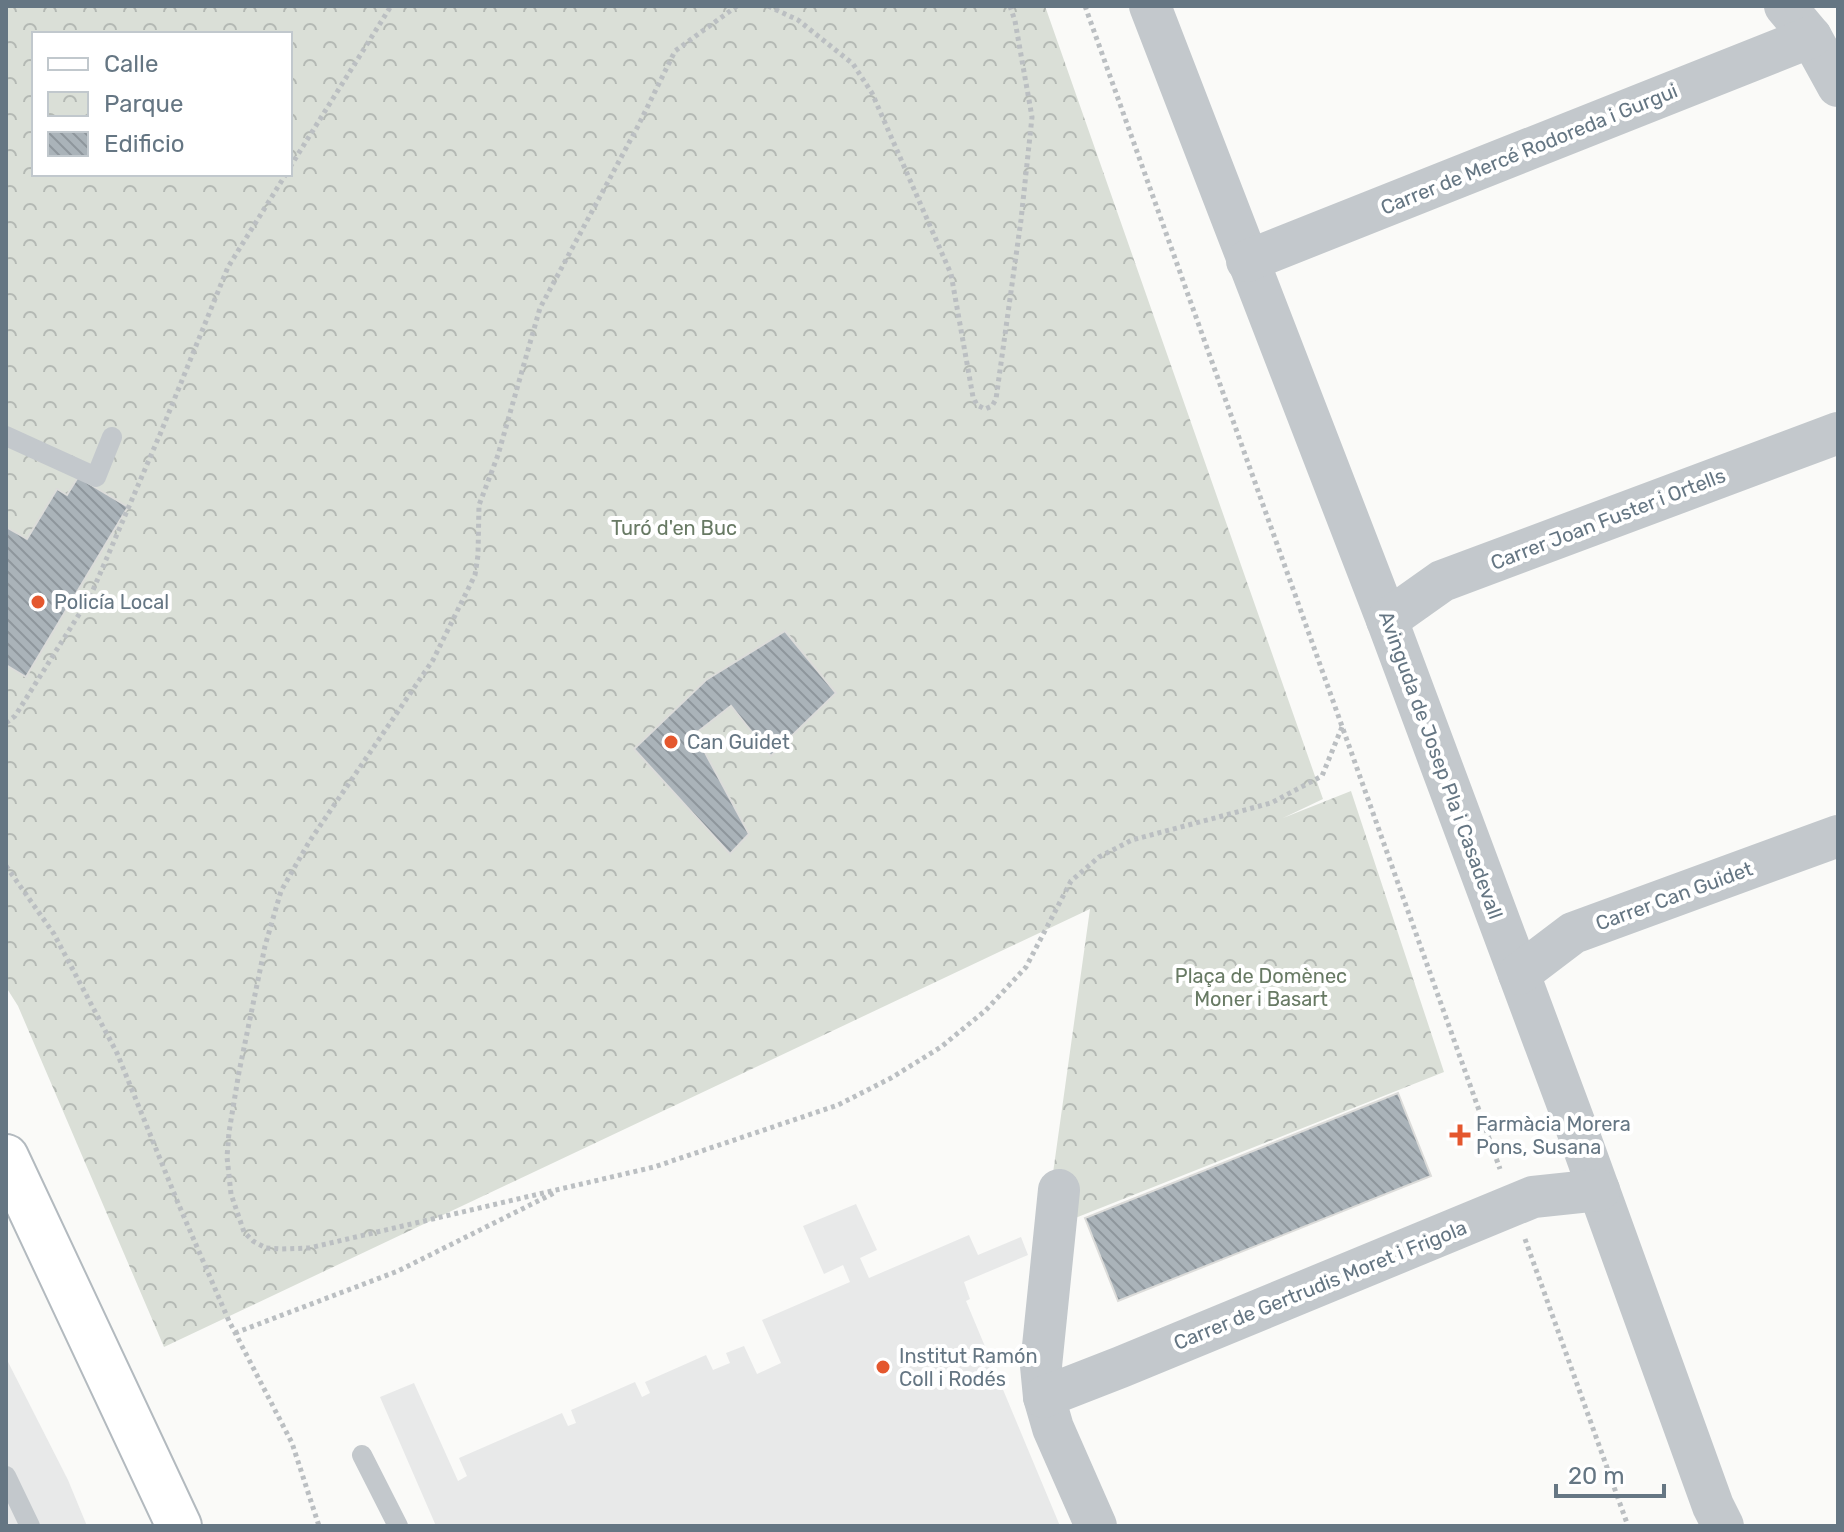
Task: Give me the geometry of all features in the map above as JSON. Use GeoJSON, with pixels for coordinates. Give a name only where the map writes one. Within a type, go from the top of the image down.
{"type":"FeatureCollection","features":[{"type":"Feature","properties":{"kind":"main road"},"geometry":{"type":"LineString","coordinates":[[6,1157],[179,1526]]}},
{"type":"Feature","properties":{"kind":"street","name":"Avinguda de Josep Pla i Casadevall"},"geometry":{"type":"LineString","coordinates":[[1150,6],[1387,620],[1713,1506],[1723,1526]]}},
{"type":"Feature","properties":{"kind":"street","name":"Carrer de Mercé Rodoreda i Gurgui"},"geometry":{"type":"LineString","coordinates":[[1247,261],[1798,22]]}},
{"type":"Feature","properties":{"kind":"street"},"geometry":{"type":"LineString","coordinates":[[1798,22],[1838,86]]}},
{"type":"Feature","properties":{"kind":"street","name":"Carrer Joan Fuster i Ortells"},"geometry":{"type":"LineString","coordinates":[[1387,620],[1442,581],[1838,433]]}},
{"type":"Feature","properties":{"kind":"street","name":"Carrer Can Guidet"},"geometry":{"type":"LineString","coordinates":[[1519,974],[1573,933],[1838,836]]}},
{"type":"Feature","properties":{"kind":"street"},"geometry":{"type":"LineString","coordinates":[[1059,1190],[1041,1366],[1044,1397],[1053,1428],[1096,1526]]}},
{"type":"Feature","properties":{"kind":"street","name":"Carrer de Gertrudis Moret i Frigola"},"geometry":{"type":"LineString","coordinates":[[1044,1397],[1533,1197],[1599,1190]]}},
{"type":"Feature","properties":{"kind":"lane"},"geometry":{"type":"LineString","coordinates":[[6,436],[96,477],[112,437]]}},
{"type":"Feature","properties":{"kind":"lane"},"geometry":{"type":"LineString","coordinates":[[362,1455],[398,1526]]}},
{"type":"Feature","properties":{"kind":"lane"},"geometry":{"type":"LineString","coordinates":[[6,1476],[30,1526]]}},
{"type":"Feature","properties":{"kind":"path"},"geometry":{"type":"LineString","coordinates":[[292,164],[391,6]]}},
{"type":"Feature","properties":{"kind":"path"},"geometry":{"type":"LineString","coordinates":[[737,6],[675,51],[540,308],[498,455],[479,505],[475,575],[433,660],[309,842],[281,891],[265,946],[229,1132],[227,1157],[231,1194],[244,1232],[266,1248],[309,1248],[668,1162],[838,1105],[891,1078],[941,1047],[986,1010],[1026,967],[1071,881],[1099,857],[1132,840],[1271,803],[1322,776],[1342,727]]}},
{"type":"Feature","properties":{"kind":"path"},"geometry":{"type":"LineString","coordinates":[[768,6],[798,20],[853,64],[872,93],[951,274],[973,397],[977,405],[985,409],[992,406],[996,399],[1032,117],[1010,6]]}},
{"type":"Feature","properties":{"kind":"path"},"geometry":{"type":"LineString","coordinates":[[1085,6],[1628,1526]]}},
{"type":"Feature","properties":{"kind":"path"},"geometry":{"type":"LineString","coordinates":[[6,723],[15,716],[90,597],[228,267],[285,176]]}},
{"type":"Feature","properties":{"kind":"path"},"geometry":{"type":"LineString","coordinates":[[6,866],[54,934],[117,1053],[235,1333],[292,1443],[319,1526]]}},
{"type":"Feature","properties":{"kind":"path"},"geometry":{"type":"LineString","coordinates":[[235,1333],[398,1271],[565,1188]]}},
{"type":"Feature","properties":{"kind":"shaded area","name":"Institut Ramón Coll i Rodés"},"geometry":{"type":"Polygon","coordinates":[[[856,1204],[877,1250],[860,1258],[869,1278],[969,1235],[978,1255],[1021,1237],[1028,1255],[964,1282],[970,1299],[966,1301],[1060,1526],[436,1526],[380,1397],[414,1383],[458,1481],[467,1476],[459,1458],[562,1413],[568,1426],[576,1423],[571,1410],[635,1382],[642,1397],[650,1393],[645,1382],[706,1355],[713,1370],[730,1363],[726,1353],[744,1346],[757,1374],[781,1363],[762,1320],[850,1282],[843,1265],[824,1274],[803,1226],[856,1204]]]}},
{"type":"Feature","properties":{"kind":"shaded area"},"geometry":{"type":"Polygon","coordinates":[[[6,1358],[68,1480],[87,1526],[6,1526],[6,1358]]]}},
{"type":"Feature","properties":{"kind":"green space","name":"Turó d'en Buc"},"geometry":{"type":"Polygon","coordinates":[[[6,6],[1045,6],[1323,799],[1283,818],[1351,791],[1444,1072],[1045,1230],[1090,909],[164,1347],[18,1006],[6,987],[6,6]]]}},
{"type":"Feature","properties":{"kind":"building","name":"Policía Local"},"geometry":{"type":"Polygon","coordinates":[[[78,477],[128,507],[26,677],[6,665],[6,527],[27,539],[57,489],[67,495],[78,477]]]}},
{"type":"Feature","properties":{"kind":"building","name":"Can Guidet"},"geometry":{"type":"Polygon","coordinates":[[[785,631],[836,693],[771,756],[731,706],[695,734],[749,834],[730,854],[634,749],[706,680],[785,631]]]}},
{"type":"Feature","properties":{"kind":"building"},"geometry":{"type":"Polygon","coordinates":[[[1398,1093],[1431,1176],[1118,1301],[1085,1218],[1398,1093]]]}},
{"type":"Feature","properties":{"kind":"place","name":"Policía Local"},"geometry":{"type":"Point","coordinates":[38,602]}},
{"type":"Feature","properties":{"kind":"place","name":"Can Guidet"},"geometry":{"type":"Point","coordinates":[671,742]}},
{"type":"Feature","properties":{"kind":"place","name":"Farmàcia Morera Pons, Susana"},"geometry":{"type":"Point","coordinates":[1460,1135]}},
{"type":"Feature","properties":{"kind":"place","name":"Institut Ramón Coll i Rodés"},"geometry":{"type":"Point","coordinates":[883,1367]}},
{"type":"Feature","properties":{"kind":"park label","name":"Plaça de Domènec Moner i Basart"},"geometry":{"type":"Point","coordinates":[1261,988]}}]}
